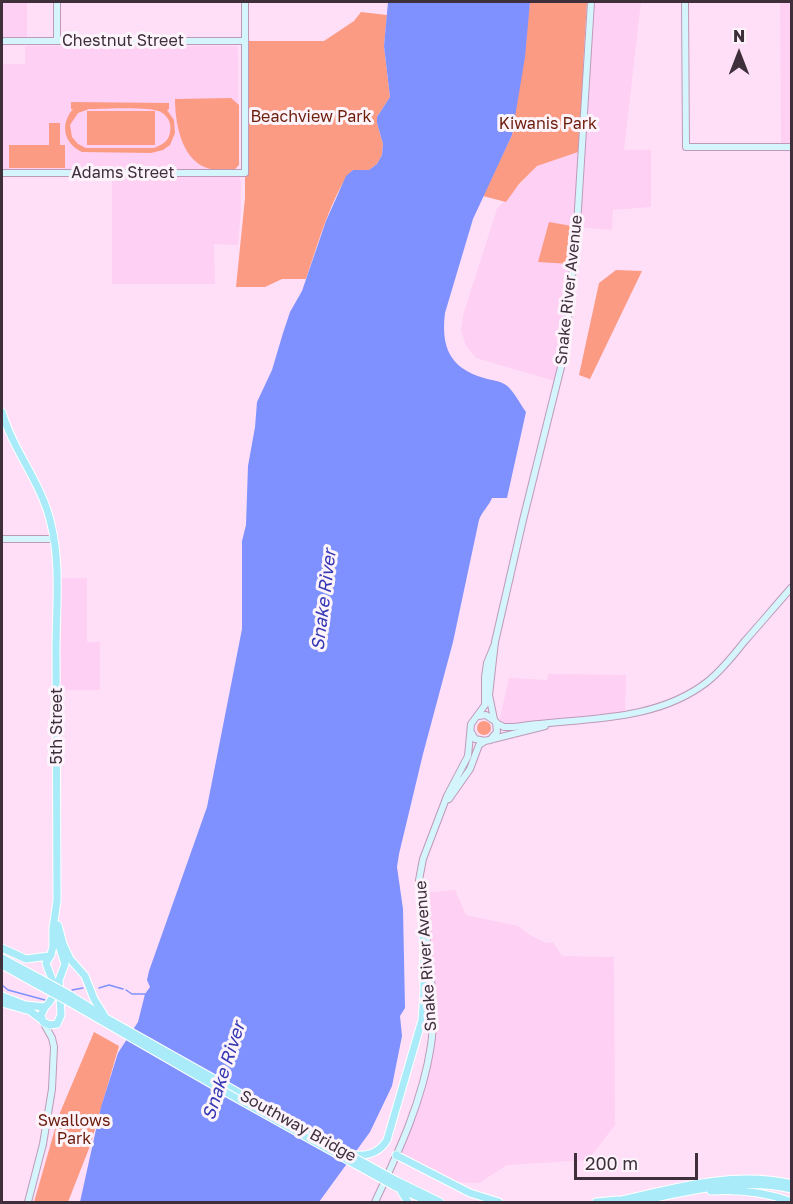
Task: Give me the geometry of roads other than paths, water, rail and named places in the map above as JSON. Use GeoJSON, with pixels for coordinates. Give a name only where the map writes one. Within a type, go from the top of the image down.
{"type":"FeatureCollection","features":[{"type":"Feature","properties":{"kind":"main road"},"geometry":{"type":"LineString","coordinates":[[57,2],[57,41]]}},
{"type":"Feature","properties":{"kind":"main road"},"geometry":{"type":"LineString","coordinates":[[245,2],[245,40]]}},
{"type":"Feature","properties":{"kind":"main road","name":"Snake River Avenue"},"geometry":{"type":"LineString","coordinates":[[495,721],[489,695],[495,642],[565,351],[577,225],[591,2]]}},
{"type":"Feature","properties":{"kind":"main road"},"geometry":{"type":"LineString","coordinates":[[685,2],[686,147],[792,147]]}},
{"type":"Feature","properties":{"kind":"main road","name":"Chestnut Street"},"geometry":{"type":"LineString","coordinates":[[2,41],[245,40]]}},
{"type":"Feature","properties":{"kind":"main road","name":"Adams Street"},"geometry":{"type":"LineString","coordinates":[[2,173],[245,173],[245,40]]}},
{"type":"Feature","properties":{"kind":"main road","name":"5th Street"},"geometry":{"type":"LineString","coordinates":[[2,412],[7,430],[42,497],[54,539],[56,574],[56,913],[57,940],[64,959]]}},
{"type":"Feature","properties":{"kind":"main road"},"geometry":{"type":"LineString","coordinates":[[2,539],[54,539]]}},
{"type":"Feature","properties":{"kind":"main road"},"geometry":{"type":"LineString","coordinates":[[557,723],[488,741],[476,739],[471,730],[471,724],[477,717],[486,715],[504,727],[514,728],[647,711],[683,698],[707,682],[724,666],[792,586]]}},
{"type":"Feature","properties":{"kind":"main road","name":"Snake River Avenue"},"geometry":{"type":"LineString","coordinates":[[477,717],[485,705],[484,677],[495,642]]}},
{"type":"Feature","properties":{"kind":"main road"},"geometry":{"type":"LineString","coordinates":[[488,741],[497,732],[495,721]]}},
{"type":"Feature","properties":{"kind":"main road","name":"Snake River Avenue"},"geometry":{"type":"LineString","coordinates":[[375,1203],[418,1095],[431,1044],[432,1007],[428,948],[419,880],[420,869],[427,845],[452,785],[464,765],[469,750],[471,730]]}},
{"type":"Feature","properties":{"kind":"main road","name":"Snake River Avenue"},"geometry":{"type":"LineString","coordinates":[[441,812],[470,770],[479,745],[488,741]]}},
{"type":"Feature","properties":{"kind":"main road","name":"5th Street"},"geometry":{"type":"LineString","coordinates":[[46,1006],[54,996],[54,983],[46,963],[50,956],[52,928],[56,913]]}},
{"type":"Feature","properties":{"kind":"main road"},"geometry":{"type":"LineString","coordinates":[[348,1154],[366,1155],[385,1144],[422,1020],[423,916]]}},
{"type":"Feature","properties":{"kind":"main road"},"geometry":{"type":"LineString","coordinates":[[58,925],[65,950],[75,966],[85,976],[104,1020]]}},
{"type":"Feature","properties":{"kind":"main road"},"geometry":{"type":"LineString","coordinates":[[2,948],[26,959],[56,954],[64,959],[90,989]]}},
{"type":"Feature","properties":{"kind":"main road"},"geometry":{"type":"LineString","coordinates":[[2,958],[38,982]]}},
{"type":"Feature","properties":{"kind":"main road"},"geometry":{"type":"LineString","coordinates":[[52,1038],[61,1018],[58,986],[64,959]]}},
{"type":"Feature","properties":{"kind":"main road"},"geometry":{"type":"LineString","coordinates":[[2,967],[38,982],[104,1020]]}},
{"type":"Feature","properties":{"kind":"main road"},"geometry":{"type":"LineString","coordinates":[[2,996],[25,1005],[57,1007],[61,1013]]}},
{"type":"Feature","properties":{"kind":"main road"},"geometry":{"type":"LineString","coordinates":[[2,1003],[30,1011],[50,1026],[57,1024]]}},
{"type":"Feature","properties":{"kind":"main road"},"geometry":{"type":"LineString","coordinates":[[28,1203],[44,1144],[50,1107],[55,1050],[52,1038],[42,1021],[41,1013],[46,1006]]}},
{"type":"Feature","properties":{"kind":"main road","name":"Southway Bridge"},"geometry":{"type":"LineString","coordinates":[[104,1020],[348,1154],[395,1183]]}},
{"type":"Feature","properties":{"kind":"main road","name":"Southway Bridge"},"geometry":{"type":"LineString","coordinates":[[104,1020],[395,1183]]}},
{"type":"Feature","properties":{"kind":"main road"},"geometry":{"type":"LineString","coordinates":[[396,1155],[470,1193],[499,1203]]}},
{"type":"Feature","properties":{"kind":"main road"},"geometry":{"type":"LineString","coordinates":[[596,1203],[726,1179],[792,1182]]}},
{"type":"Feature","properties":{"kind":"main road"},"geometry":{"type":"LineString","coordinates":[[395,1183],[425,1200],[440,1203]]}},
{"type":"Feature","properties":{"kind":"main road"},"geometry":{"type":"LineString","coordinates":[[395,1183],[408,1203]]}},
{"type":"Feature","properties":{"kind":"main road"},"geometry":{"type":"LineString","coordinates":[[637,1203],[744,1183],[792,1189]]}},
{"type":"Feature","properties":{"kind":"main road"},"geometry":{"type":"LineString","coordinates":[[678,1195],[738,1191],[758,1193],[792,1202]]}},
{"type":"Feature","properties":{"kind":"main road"},"geometry":{"type":"LineString","coordinates":[[613,1203],[627,1199]]}},
{"type":"Feature","properties":{"kind":"water","name":"Snake River"},"geometry":{"type":"Polygon","coordinates":[[[388,2],[530,2],[525,57],[512,135],[473,219],[445,313],[444,325],[446,345],[455,362],[472,374],[506,385],[526,412],[507,498],[492,498],[479,520],[453,642],[399,854],[397,867],[403,909],[405,1008],[400,1016],[402,1036],[392,1086],[370,1132],[319,1202],[80,1202],[101,1107],[118,1053],[138,1022],[145,994],[150,987],[147,980],[149,971],[207,807],[242,629],[242,541],[246,525],[248,466],[257,402],[272,370],[290,312],[302,291],[326,221],[346,176],[353,170],[369,170],[377,164],[382,155],[383,144],[377,117],[390,97],[384,46],[388,2]]]}},
{"type":"Feature","properties":{"kind":"waterway"},"geometry":{"type":"LineString","coordinates":[[2,985],[8,990],[45,1000]]}},
{"type":"Feature","properties":{"kind":"waterway"},"geometry":{"type":"LineString","coordinates":[[99,988],[109,985],[123,989]]}},
{"type":"Feature","properties":{"kind":"waterway"},"geometry":{"type":"LineString","coordinates":[[72,990],[83,988]]}},
{"type":"Feature","properties":{"kind":"waterway"},"geometry":{"type":"LineString","coordinates":[[126,990],[132,994],[145,994]]}},
{"type":"Feature","properties":{"kind":"park label","name":"Beachview Park"},"geometry":{"type":"Point","coordinates":[311,117]}},
{"type":"Feature","properties":{"kind":"park label","name":"Kiwanis Park"},"geometry":{"type":"Point","coordinates":[548,124]}},
{"type":"Feature","properties":{"kind":"park label","name":"Swallows Park"},"geometry":{"type":"Point","coordinates":[74,1130]}}]}
